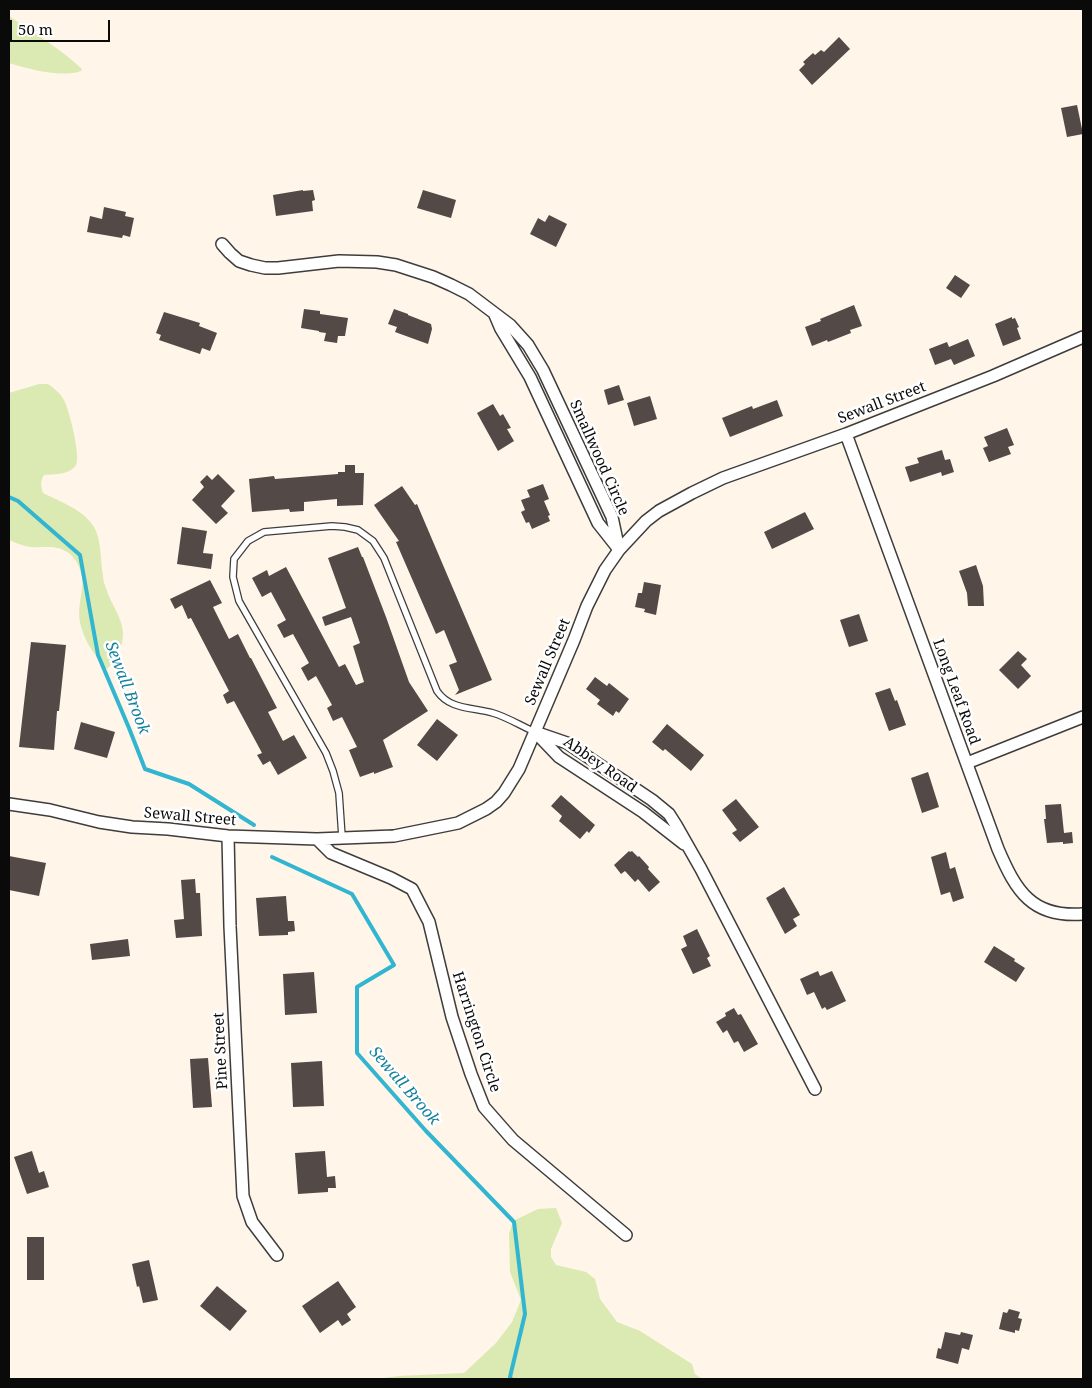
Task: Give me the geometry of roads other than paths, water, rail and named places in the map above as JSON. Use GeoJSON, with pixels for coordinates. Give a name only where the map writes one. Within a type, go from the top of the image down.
{"type":"FeatureCollection","features":[{"type":"Feature","properties":{"kind":"street","name":"Smallwood Circle"},"geometry":{"type":"LineString","coordinates":[[222,244],[239,261],[251,266],[265,268],[339,261],[377,262],[396,265],[433,277],[469,294],[510,325],[520,334],[543,370],[612,517],[619,550]]}},
{"type":"Feature","properties":{"kind":"street","name":"Smallwood Circle"},"geometry":{"type":"LineString","coordinates":[[495,314],[501,329],[530,377],[598,523],[619,550]]}},
{"type":"Feature","properties":{"kind":"street","name":"Sewall Street"},"geometry":{"type":"LineString","coordinates":[[9,804],[50,810],[99,822],[132,827],[228,836],[317,839],[395,836],[458,823],[479,814],[496,802],[504,793],[519,769],[587,606],[605,570],[619,550],[642,524],[659,511],[723,478],[846,434],[993,376],[1083,337]]}},
{"type":"Feature","properties":{"kind":"street","name":"Long Leaf Road"},"geometry":{"type":"LineString","coordinates":[[846,434],[1008,873],[1018,888],[1040,907],[1048,911],[1067,915],[1083,914]]}},
{"type":"Feature","properties":{"kind":"street"},"geometry":{"type":"LineString","coordinates":[[967,763],[1083,717]]}},
{"type":"Feature","properties":{"kind":"street","name":"Abbey Road"},"geometry":{"type":"LineString","coordinates":[[535,732],[567,743],[652,800],[672,820],[702,868],[815,1088]]}},
{"type":"Feature","properties":{"kind":"street","name":"Abbey Road"},"geometry":{"type":"LineString","coordinates":[[535,732],[558,757],[643,812],[690,851]]}},
{"type":"Feature","properties":{"kind":"street","name":"Pine Street"},"geometry":{"type":"LineString","coordinates":[[228,836],[230,926],[243,1196],[252,1222],[277,1255]]}},
{"type":"Feature","properties":{"kind":"street","name":"Harrington Circle"},"geometry":{"type":"LineString","coordinates":[[317,839],[331,853],[391,878],[412,889],[429,922],[452,1017],[484,1108],[513,1140],[626,1235]]}},
{"type":"Feature","properties":{"kind":"lane"},"geometry":{"type":"LineString","coordinates":[[530,377],[543,370]]}},
{"type":"Feature","properties":{"kind":"lane"},"geometry":{"type":"LineString","coordinates":[[342,837],[339,793],[326,753],[239,601],[233,576],[234,559],[248,541],[264,532],[332,526],[358,530],[373,541],[384,558],[436,691],[441,697],[451,705],[492,713],[535,732]]}},
{"type":"Feature","properties":{"kind":"lane"},"geometry":{"type":"LineString","coordinates":[[588,777],[597,763]]}},
{"type":"Feature","properties":{"kind":"lane"},"geometry":{"type":"LineString","coordinates":[[643,812],[652,800]]}},
{"type":"Feature","properties":{"kind":"waterway","name":"Sewall Brook"},"geometry":{"type":"LineString","coordinates":[[9,497],[18,501],[80,555],[98,655],[145,769],[189,784],[254,825]]}},
{"type":"Feature","properties":{"kind":"waterway","name":"Sewall Brook"},"geometry":{"type":"LineString","coordinates":[[272,857],[352,894],[394,965],[357,987],[357,1053],[426,1131],[514,1222],[525,1314],[511,1379]]}}]}
